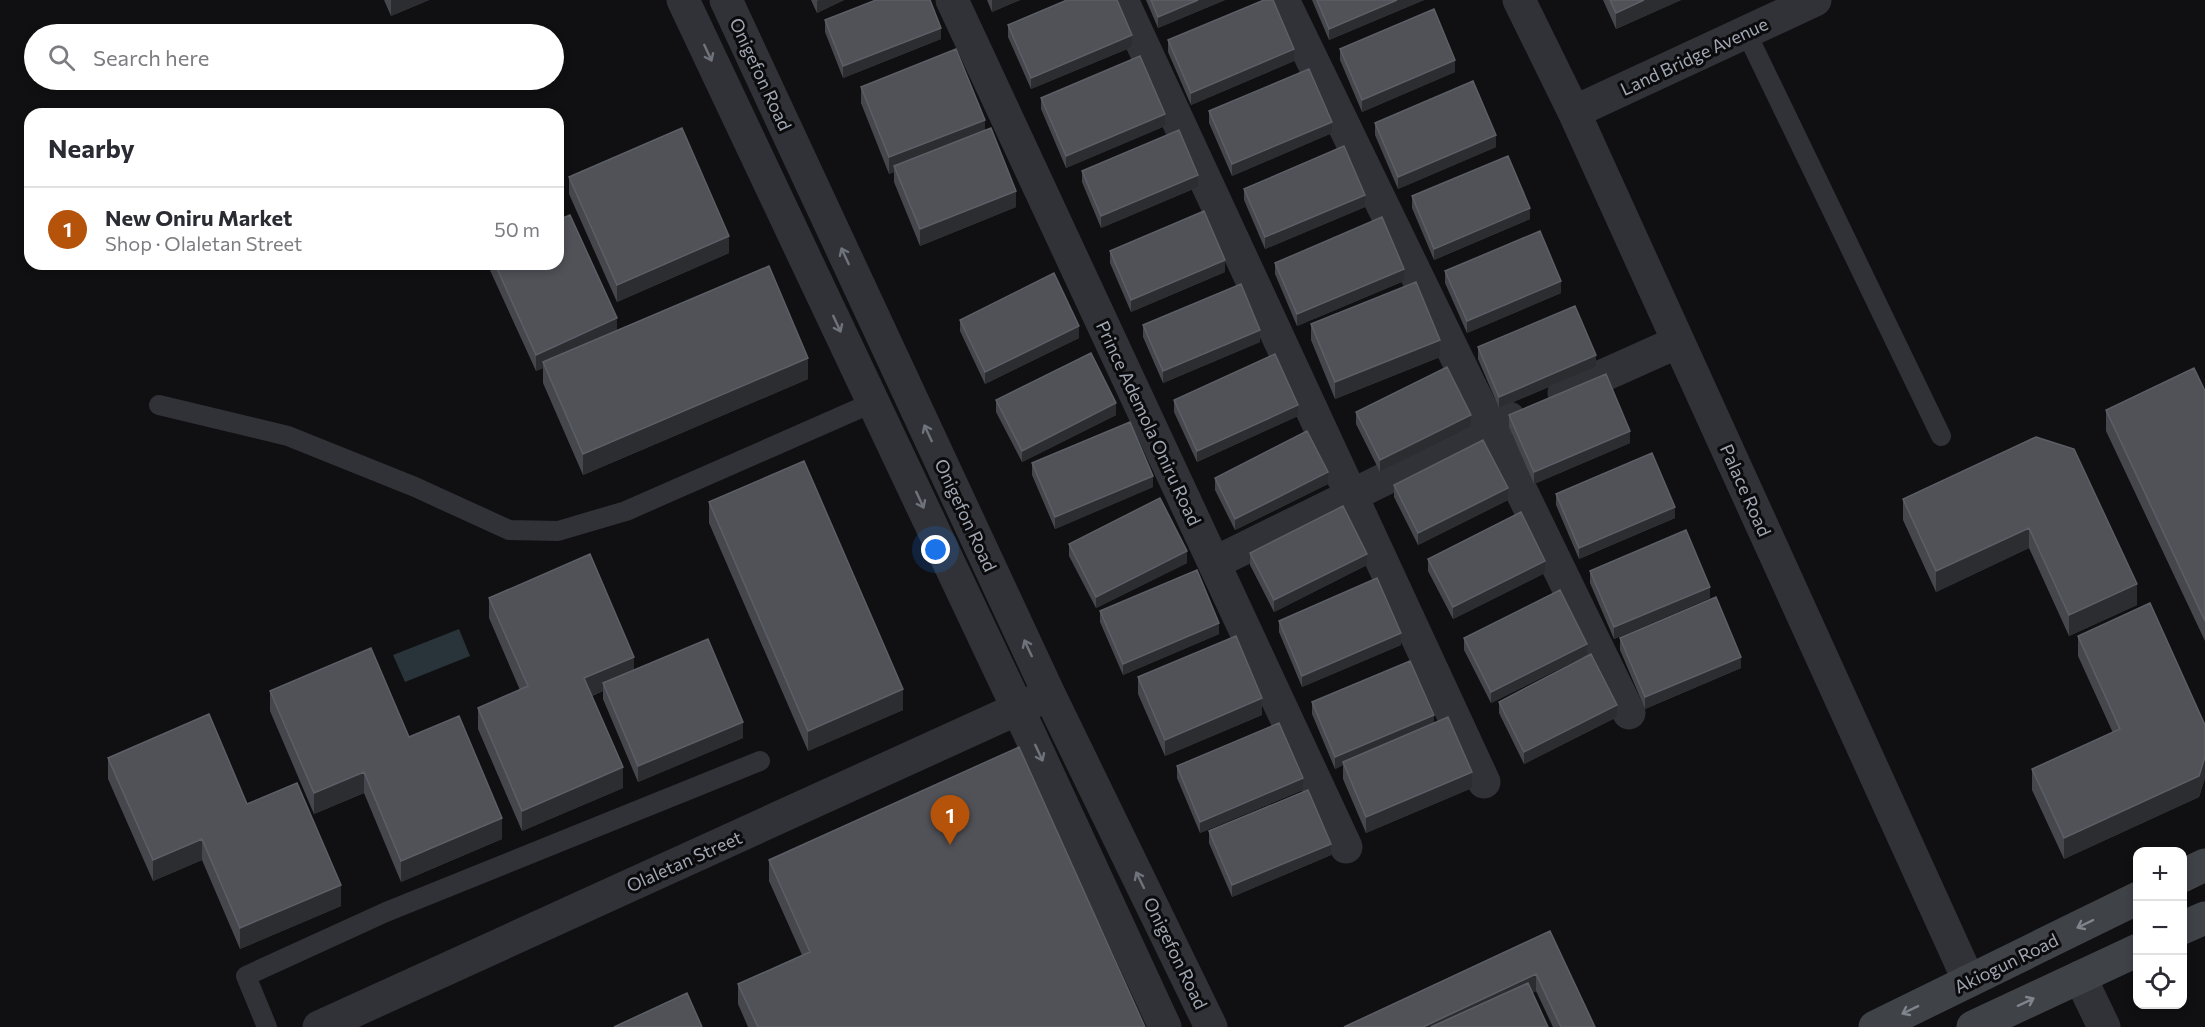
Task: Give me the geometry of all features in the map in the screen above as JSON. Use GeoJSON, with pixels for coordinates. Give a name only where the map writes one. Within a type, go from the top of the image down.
{"type":"FeatureCollection","features":[{"type":"Feature","properties":{"kind":"street","name":"Onigefon Road"},"geometry":{"type":"LineString","coordinates":[[683,0],[1018,709],[1165,1027]]}},
{"type":"Feature","properties":{"kind":"street","name":"Onigefon Road"},"geometry":{"type":"LineString","coordinates":[[726,0],[1049,694],[1211,1027]]}},
{"type":"Feature","properties":{"kind":"street","name":"Prince Ademola Oniru Road"},"geometry":{"type":"LineString","coordinates":[[952,0],[1346,847]]}},
{"type":"Feature","properties":{"kind":"street"},"geometry":{"type":"LineString","coordinates":[[1122,0],[1484,782]]}},
{"type":"Feature","properties":{"kind":"street"},"geometry":{"type":"LineString","coordinates":[[1283,0],[1629,713]]}},
{"type":"Feature","properties":{"kind":"street","name":"Palace Road"},"geometry":{"type":"LineString","coordinates":[[1519,0],[1574,112],[1970,981]]}},
{"type":"Feature","properties":{"kind":"street","name":"Land Bridge Avenue"},"geometry":{"type":"LineString","coordinates":[[1574,112],[1815,0]]}},
{"type":"Feature","properties":{"kind":"street"},"geometry":{"type":"LineString","coordinates":[[1214,563],[1490,427],[1678,342]]}},
{"type":"Feature","properties":{"kind":"street","name":"Olaletan Street"},"geometry":{"type":"LineString","coordinates":[[319,1027],[1049,694]]}},
{"type":"Feature","properties":{"kind":"street"},"geometry":{"type":"LineString","coordinates":[[2187,874],[2205,865]]}},
{"type":"Feature","properties":{"kind":"street","name":"Akiogun Road"},"geometry":{"type":"LineString","coordinates":[[1875,1027],[2133,900]]}},
{"type":"Feature","properties":{"kind":"street"},"geometry":{"type":"LineString","coordinates":[[2187,926],[2205,918]]}},
{"type":"Feature","properties":{"kind":"street"},"geometry":{"type":"LineString","coordinates":[[1973,1027],[2133,952]]}},
{"type":"Feature","properties":{"kind":"street"},"geometry":{"type":"LineString","coordinates":[[2080,977],[2104,1027]]}},
{"type":"Feature","properties":{"kind":"lane"},"geometry":{"type":"LineString","coordinates":[[1746,32],[1941,436]]}},
{"type":"Feature","properties":{"kind":"lane"},"geometry":{"type":"LineString","coordinates":[[159,405],[288,436],[415,487],[509,530],[558,531],[626,511],[873,402]]}},
{"type":"Feature","properties":{"kind":"lane"},"geometry":{"type":"LineString","coordinates":[[267,1027],[246,976],[386,912],[760,761]]}},
{"type":"Feature","properties":{"kind":"shaded area"},"geometry":{"type":"Polygon","coordinates":[[[459,629],[470,656],[405,682],[393,655],[459,629]]]}},
{"type":"Feature","properties":{"kind":"building"},"geometry":{"type":"Polygon","coordinates":[[[876,0],[930,0],[941,28],[843,66],[825,20],[876,0]]]}},
{"type":"Feature","properties":{"kind":"building"},"geometry":{"type":"Polygon","coordinates":[[[1067,0],[1117,0],[1132,35],[1031,78],[1008,25],[1067,0]]]}},
{"type":"Feature","properties":{"kind":"building"},"geometry":{"type":"Polygon","coordinates":[[[1151,0],[1198,0],[1158,17],[1151,0]]]}},
{"type":"Feature","properties":{"kind":"building"},"geometry":{"type":"Polygon","coordinates":[[[1264,0],[1273,0],[1294,49],[1191,93],[1168,40],[1264,0]]]}},
{"type":"Feature","properties":{"kind":"building"},"geometry":{"type":"Polygon","coordinates":[[[1317,0],[1397,0],[1329,29],[1317,0]]]}},
{"type":"Feature","properties":{"kind":"building"},"geometry":{"type":"Polygon","coordinates":[[[1610,0],[1644,0],[1616,13],[1610,0]]]}},
{"type":"Feature","properties":{"kind":"building"},"geometry":{"type":"Polygon","coordinates":[[[1434,9],[1455,60],[1362,100],[1340,49],[1434,9]]]}},
{"type":"Feature","properties":{"kind":"building"},"geometry":{"type":"Polygon","coordinates":[[[956,49],[985,120],[889,157],[861,87],[956,49]]]}},
{"type":"Feature","properties":{"kind":"building"},"geometry":{"type":"Polygon","coordinates":[[[1140,56],[1165,114],[1066,156],[1041,98],[1140,56]]]}},
{"type":"Feature","properties":{"kind":"building"},"geometry":{"type":"Polygon","coordinates":[[[1309,69],[1332,122],[1232,164],[1209,111],[1309,69]]]}},
{"type":"Feature","properties":{"kind":"building"},"geometry":{"type":"Polygon","coordinates":[[[1473,81],[1496,135],[1398,177],[1375,123],[1473,81]]]}},
{"type":"Feature","properties":{"kind":"building"},"geometry":{"type":"Polygon","coordinates":[[[682,128],[729,236],[617,285],[569,177],[682,128]]]}},
{"type":"Feature","properties":{"kind":"building"},"geometry":{"type":"Polygon","coordinates":[[[991,128],[1016,191],[920,229],[894,166],[991,128]]]}},
{"type":"Feature","properties":{"kind":"building"},"geometry":{"type":"Polygon","coordinates":[[[1179,130],[1198,175],[1101,216],[1082,171],[1179,130]]]}},
{"type":"Feature","properties":{"kind":"building"},"geometry":{"type":"Polygon","coordinates":[[[1344,146],[1365,195],[1265,237],[1244,189],[1344,146]]]}},
{"type":"Feature","properties":{"kind":"building"},"geometry":{"type":"Polygon","coordinates":[[[1508,156],[1530,208],[1434,249],[1412,196],[1508,156]]]}},
{"type":"Feature","properties":{"kind":"building"},"geometry":{"type":"Polygon","coordinates":[[[1204,211],[1225,260],[1131,300],[1110,251],[1204,211]]]}},
{"type":"Feature","properties":{"kind":"building"},"geometry":{"type":"Polygon","coordinates":[[[570,215],[617,318],[536,355],[498,270],[564,270],[564,218],[570,215]]]}},
{"type":"Feature","properties":{"kind":"building"},"geometry":{"type":"Polygon","coordinates":[[[1382,217],[1404,269],[1297,314],[1275,263],[1382,217]]]}},
{"type":"Feature","properties":{"kind":"building"},"geometry":{"type":"Polygon","coordinates":[[[1540,231],[1561,281],[1467,321],[1445,271],[1540,231]]]}},
{"type":"Feature","properties":{"kind":"building"},"geometry":{"type":"Polygon","coordinates":[[[769,266],[808,358],[583,454],[543,362],[769,266]]]}},
{"type":"Feature","properties":{"kind":"building"},"geometry":{"type":"Polygon","coordinates":[[[1054,273],[1079,326],[985,372],[960,320],[1054,273]]]}},
{"type":"Feature","properties":{"kind":"building"},"geometry":{"type":"Polygon","coordinates":[[[1416,282],[1440,340],[1335,382],[1311,324],[1416,282]]]}},
{"type":"Feature","properties":{"kind":"building"},"geometry":{"type":"Polygon","coordinates":[[[1241,284],[1260,330],[1163,371],[1143,325],[1241,284]]]}},
{"type":"Feature","properties":{"kind":"building"},"geometry":{"type":"Polygon","coordinates":[[[1575,306],[1596,355],[1499,397],[1478,347],[1575,306]]]}},
{"type":"Feature","properties":{"kind":"building"},"geometry":{"type":"Polygon","coordinates":[[[1091,353],[1116,403],[1022,451],[996,400],[1091,353]]]}},
{"type":"Feature","properties":{"kind":"building"},"geometry":{"type":"Polygon","coordinates":[[[1275,354],[1298,405],[1197,451],[1174,400],[1275,354]]]}},
{"type":"Feature","properties":{"kind":"building"},"geometry":{"type":"Polygon","coordinates":[[[1447,367],[1471,415],[1380,460],[1356,412],[1447,367]]]}},
{"type":"Feature","properties":{"kind":"building"},"geometry":{"type":"Polygon","coordinates":[[[2194,368],[2205,391],[2205,621],[2106,410],[2194,368]]]}},
{"type":"Feature","properties":{"kind":"building"},"geometry":{"type":"Polygon","coordinates":[[[1606,374],[1630,431],[1534,472],[1509,415],[1606,374]]]}},
{"type":"Feature","properties":{"kind":"building"},"geometry":{"type":"Polygon","coordinates":[[[1130,422],[1153,476],[1055,517],[1032,463],[1130,422]]]}},
{"type":"Feature","properties":{"kind":"building"},"geometry":{"type":"Polygon","coordinates":[[[1307,431],[1328,472],[1235,519],[1215,478],[1307,431]]]}},
{"type":"Feature","properties":{"kind":"building"},"geometry":{"type":"Polygon","coordinates":[[[2036,437],[2074,449],[2137,584],[2069,615],[2029,528],[1936,571],[1903,499],[2036,437]]]}},
{"type":"Feature","properties":{"kind":"building"},"geometry":{"type":"Polygon","coordinates":[[[1483,440],[1508,488],[1418,533],[1394,485],[1483,440]]]}},
{"type":"Feature","properties":{"kind":"building"},"geometry":{"type":"Polygon","coordinates":[[[1652,453],[1675,507],[1579,548],[1556,494],[1652,453]]]}},
{"type":"Feature","properties":{"kind":"building"},"geometry":{"type":"Polygon","coordinates":[[[804,461],[903,689],[808,731],[709,502],[804,461]]]}},
{"type":"Feature","properties":{"kind":"building"},"geometry":{"type":"Polygon","coordinates":[[[1160,498],[1187,551],[1096,597],[1069,544],[1160,498]]]}},
{"type":"Feature","properties":{"kind":"building"},"geometry":{"type":"Polygon","coordinates":[[[1343,506],[1367,554],[1274,600],[1250,553],[1343,506]]]}},
{"type":"Feature","properties":{"kind":"building"},"geometry":{"type":"Polygon","coordinates":[[[1521,512],[1545,561],[1453,607],[1428,559],[1521,512]]]}},
{"type":"Feature","properties":{"kind":"building"},"geometry":{"type":"Polygon","coordinates":[[[1686,530],[1710,587],[1614,627],[1590,571],[1686,530]]]}},
{"type":"Feature","properties":{"kind":"building"},"geometry":{"type":"Polygon","coordinates":[[[590,554],[634,657],[584,678],[623,767],[522,811],[478,708],[528,686],[489,598],[590,554]]]}},
{"type":"Feature","properties":{"kind":"building"},"geometry":{"type":"Polygon","coordinates":[[[1197,570],[1219,623],[1123,664],[1100,611],[1197,570]]]}},
{"type":"Feature","properties":{"kind":"building"},"geometry":{"type":"Polygon","coordinates":[[[1377,578],[1401,633],[1302,676],[1279,621],[1377,578]]]}},
{"type":"Feature","properties":{"kind":"building"},"geometry":{"type":"Polygon","coordinates":[[[1560,590],[1587,644],[1491,692],[1464,638],[1560,590]]]}},
{"type":"Feature","properties":{"kind":"building"},"geometry":{"type":"Polygon","coordinates":[[[1716,597],[1741,657],[1645,697],[1620,638],[1716,597]]]}},
{"type":"Feature","properties":{"kind":"building"},"geometry":{"type":"Polygon","coordinates":[[[2150,603],[2205,725],[2205,757],[2199,776],[2064,838],[2032,769],[2120,729],[2078,636],[2150,603]]]}},
{"type":"Feature","properties":{"kind":"building"},"geometry":{"type":"Polygon","coordinates":[[[1236,636],[1262,698],[1165,740],[1138,677],[1236,636]]]}},
{"type":"Feature","properties":{"kind":"building"},"geometry":{"type":"Polygon","coordinates":[[[708,639],[743,722],[638,766],[603,683],[708,639]]]}},
{"type":"Feature","properties":{"kind":"building"},"geometry":{"type":"Polygon","coordinates":[[[371,648],[409,737],[459,716],[502,818],[401,861],[364,772],[314,793],[270,691],[371,648]]]}},
{"type":"Feature","properties":{"kind":"building"},"geometry":{"type":"Polygon","coordinates":[[[1591,654],[1617,705],[1524,752],[1499,702],[1591,654]]]}},
{"type":"Feature","properties":{"kind":"building"},"geometry":{"type":"Polygon","coordinates":[[[1410,661],[1434,715],[1335,757],[1312,702],[1410,661]]]}},
{"type":"Feature","properties":{"kind":"building"},"geometry":{"type":"Polygon","coordinates":[[[209,714],[247,804],[297,783],[341,885],[240,928],[202,839],[153,860],[108,758],[209,714]]]}},
{"type":"Feature","properties":{"kind":"building"},"geometry":{"type":"Polygon","coordinates":[[[1448,717],[1472,772],[1366,817],[1343,762],[1448,717]]]}},
{"type":"Feature","properties":{"kind":"building"},"geometry":{"type":"Polygon","coordinates":[[[1279,723],[1303,778],[1200,822],[1177,766],[1279,723]]]}},
{"type":"Feature","properties":{"kind":"building"},"geometry":{"type":"Polygon","coordinates":[[[1019,747],[1145,1027],[758,1027],[738,984],[810,952],[769,860],[1019,747]]]}},
{"type":"Feature","properties":{"kind":"building"},"geometry":{"type":"Polygon","coordinates":[[[1308,790],[1331,844],[1232,885],[1209,831],[1308,790]]]}},
{"type":"Feature","properties":{"kind":"building"},"geometry":{"type":"Polygon","coordinates":[[[1550,931],[1595,1027],[1561,1027],[1536,974],[1423,1027],[1344,1027],[1550,931]]]}},
{"type":"Feature","properties":{"kind":"building"},"geometry":{"type":"Polygon","coordinates":[[[1528,983],[1548,1027],[1431,1027],[1528,983]]]}},
{"type":"Feature","properties":{"kind":"building"},"geometry":{"type":"Polygon","coordinates":[[[687,993],[702,1027],[614,1027],[687,993]]]}},
{"type":"Feature","properties":{"kind":"place","name":"New Oniru Market"},"geometry":{"type":"Point","coordinates":[950,845]}}]}
